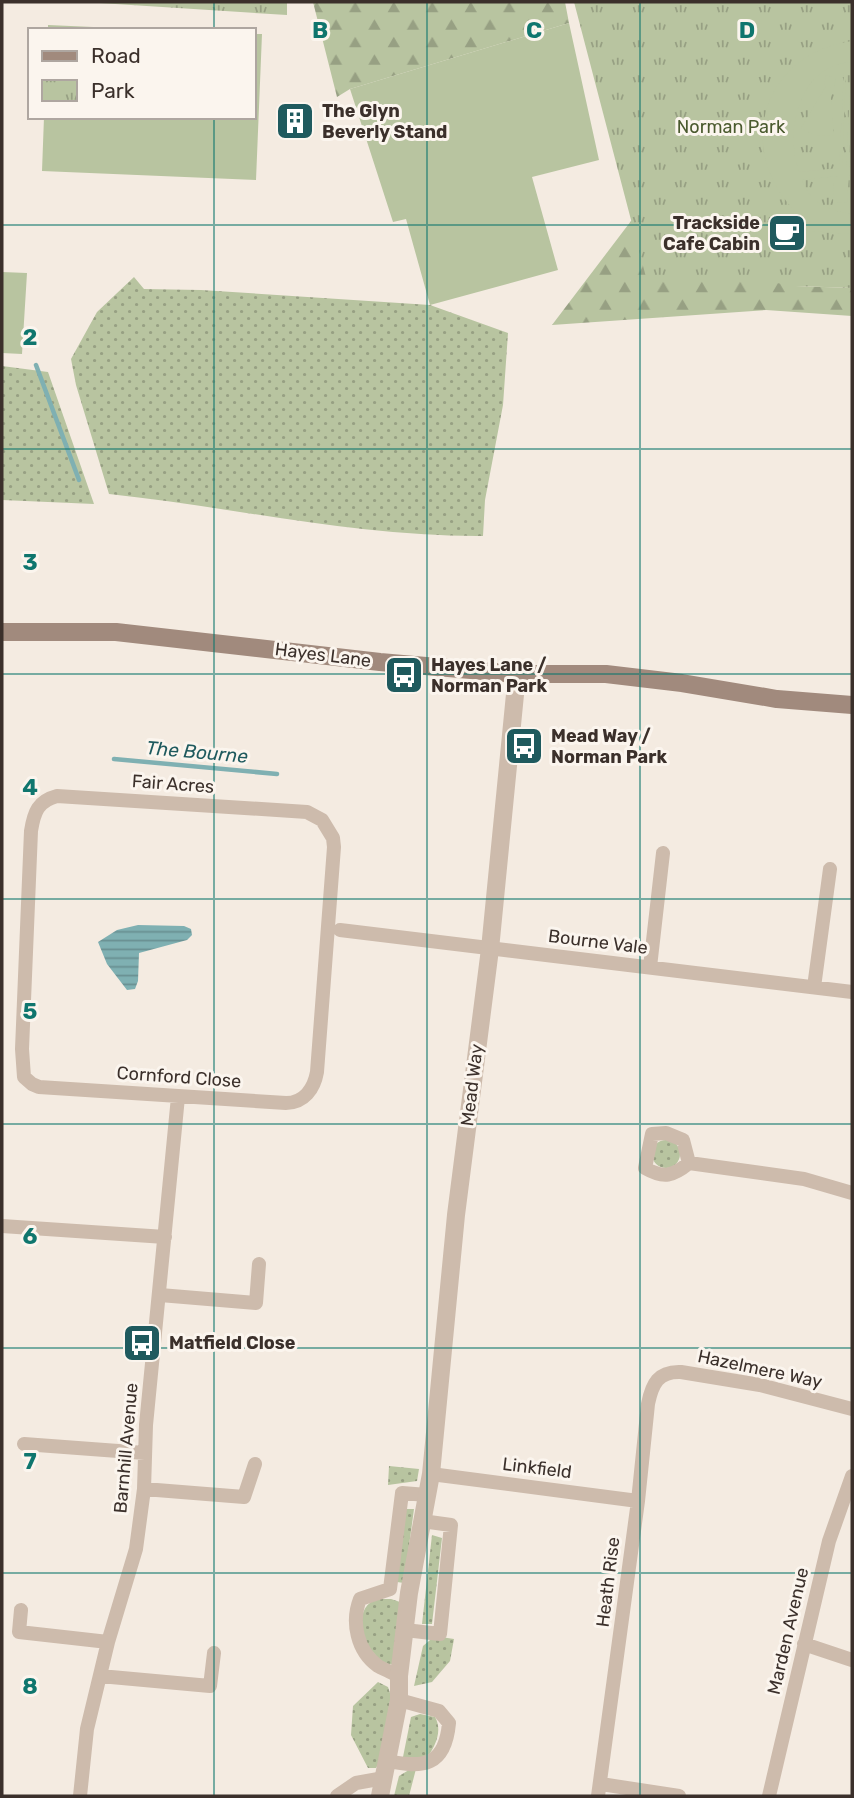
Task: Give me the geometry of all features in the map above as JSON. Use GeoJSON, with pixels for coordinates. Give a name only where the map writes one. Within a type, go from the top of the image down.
{"type":"FeatureCollection","features":[{"type":"Feature","properties":{"kind":"main road","name":"Hayes Lane"},"geometry":{"type":"LineString","coordinates":[[2,632],[116,632],[380,662],[517,674],[606,674],[778,699],[852,705]]}},
{"type":"Feature","properties":{"kind":"street","name":"Mead Way"},"geometry":{"type":"LineString","coordinates":[[383,1779],[399,1700],[399,1676],[409,1593],[430,1474],[456,1215],[490,949],[517,674]]}},
{"type":"Feature","properties":{"kind":"street","name":"Fair Acres"},"geometry":{"type":"LineString","coordinates":[[24,1077],[22,1049],[31,831],[35,811],[48,798],[57,796],[307,812],[316,814],[322,820],[333,838],[334,847],[317,1072]]}},
{"type":"Feature","properties":{"kind":"street"},"geometry":{"type":"LineString","coordinates":[[650,967],[663,853]]}},
{"type":"Feature","properties":{"kind":"street"},"geometry":{"type":"LineString","coordinates":[[814,987],[830,869]]}},
{"type":"Feature","properties":{"kind":"street","name":"Bourne Vale"},"geometry":{"type":"LineString","coordinates":[[340,930],[852,992]]}},
{"type":"Feature","properties":{"kind":"street","name":"Cornford Close"},"geometry":{"type":"LineString","coordinates":[[24,1077],[39,1087],[293,1103],[300,1101],[313,1087],[317,1072]]}},
{"type":"Feature","properties":{"kind":"street","name":"Barnhill Avenue"},"geometry":{"type":"LineString","coordinates":[[80,1796],[87,1729],[108,1642],[136,1549],[144,1489],[146,1425],[178,1097]]}},
{"type":"Feature","properties":{"kind":"street"},"geometry":{"type":"LineString","coordinates":[[690,1163],[804,1179],[852,1193]]}},
{"type":"Feature","properties":{"kind":"street"},"geometry":{"type":"LineString","coordinates":[[2,1226],[165,1237]]}},
{"type":"Feature","properties":{"kind":"street"},"geometry":{"type":"LineString","coordinates":[[160,1295],[256,1303],[259,1264]]}},
{"type":"Feature","properties":{"kind":"street","name":"Hazelmere Way"},"geometry":{"type":"LineString","coordinates":[[661,1376],[669,1371],[681,1372],[760,1385],[852,1409]]}},
{"type":"Feature","properties":{"kind":"street","name":"Heath Rise"},"geometry":{"type":"LineString","coordinates":[[599,1790],[638,1501],[648,1404],[650,1392],[661,1376]]}},
{"type":"Feature","properties":{"kind":"street"},"geometry":{"type":"LineString","coordinates":[[24,1444],[145,1453]]}},
{"type":"Feature","properties":{"kind":"street"},"geometry":{"type":"LineString","coordinates":[[144,1489],[244,1497],[255,1464]]}},
{"type":"Feature","properties":{"kind":"street","name":"Linkfield"},"geometry":{"type":"LineString","coordinates":[[430,1474],[638,1501]]}},
{"type":"Feature","properties":{"kind":"street","name":"Marden Avenue"},"geometry":{"type":"LineString","coordinates":[[769,1796],[829,1541],[852,1476]]}},
{"type":"Feature","properties":{"kind":"street"},"geometry":{"type":"LineString","coordinates":[[390,1589],[402,1493],[427,1495]]}},
{"type":"Feature","properties":{"kind":"street"},"geometry":{"type":"LineString","coordinates":[[405,1630],[440,1634],[451,1525],[422,1521]]}},
{"type":"Feature","properties":{"kind":"street"},"geometry":{"type":"LineString","coordinates":[[399,1676],[377,1665],[366,1652],[357,1635],[355,1612],[360,1599],[390,1589],[409,1593]]}},
{"type":"Feature","properties":{"kind":"street"},"geometry":{"type":"LineString","coordinates":[[21,1610],[19,1632],[108,1642]]}},
{"type":"Feature","properties":{"kind":"street"},"geometry":{"type":"LineString","coordinates":[[804,1644],[852,1660]]}},
{"type":"Feature","properties":{"kind":"street"},"geometry":{"type":"LineString","coordinates":[[100,1676],[210,1686],[214,1653]]}},
{"type":"Feature","properties":{"kind":"street"},"geometry":{"type":"LineString","coordinates":[[337,1796],[356,1783],[383,1779],[413,1766],[432,1762],[439,1754],[449,1723],[439,1711],[399,1700]]}},
{"type":"Feature","properties":{"kind":"street"},"geometry":{"type":"LineString","coordinates":[[599,1790],[679,1796]]}},
{"type":"Feature","properties":{"kind":"green space"},"geometry":{"type":"Polygon","coordinates":[[[84,2],[287,2],[287,15],[84,2]]]}},
{"type":"Feature","properties":{"kind":"green space"},"geometry":{"type":"Polygon","coordinates":[[[313,2],[565,2],[569,23],[350,89],[337,97],[313,2]]]}},
{"type":"Feature","properties":{"kind":"green space","name":"Norman Park"},"geometry":{"type":"Polygon","coordinates":[[[574,2],[852,2],[852,288],[796,286],[757,280],[647,281],[574,2]]]}},
{"type":"Feature","properties":{"kind":"green space"},"geometry":{"type":"Polygon","coordinates":[[[852,2],[796,286],[852,288],[852,316],[766,310],[552,325],[631,221],[852,2]]]}},
{"type":"Feature","properties":{"kind":"green space"},"geometry":{"type":"Polygon","coordinates":[[[569,23],[599,160],[532,177],[558,270],[430,305],[406,219],[393,222],[350,89],[569,23]]]}},
{"type":"Feature","properties":{"kind":"green space"},"geometry":{"type":"Polygon","coordinates":[[[48,25],[116,28],[48,28],[48,25]]]}},
{"type":"Feature","properties":{"kind":"green space"},"geometry":{"type":"Polygon","coordinates":[[[256,34],[262,34],[256,180],[42,171],[44,119],[256,119],[256,34]]]}},
{"type":"Feature","properties":{"kind":"green space"},"geometry":{"type":"Polygon","coordinates":[[[852,41],[852,62],[834,66],[820,74],[808,87],[795,119],[794,137],[799,172],[839,168],[846,72],[842,168],[846,167],[852,91],[849,166],[852,167],[852,175],[849,176],[847,202],[833,203],[834,182],[838,182],[838,176],[802,180],[815,200],[835,210],[852,214],[852,234],[793,230],[794,210],[776,185],[765,159],[763,132],[768,106],[779,83],[797,64],[822,49],[852,41]]]}},
{"type":"Feature","properties":{"kind":"green space"},"geometry":{"type":"Polygon","coordinates":[[[826,75],[836,78],[834,87],[830,87],[834,136],[814,135],[801,128],[826,86],[826,75]]]}},
{"type":"Feature","properties":{"kind":"green space"},"geometry":{"type":"Polygon","coordinates":[[[2,272],[27,273],[22,354],[2,353],[2,272]]]}},
{"type":"Feature","properties":{"kind":"green space"},"geometry":{"type":"Polygon","coordinates":[[[134,277],[144,289],[201,290],[430,305],[508,333],[503,405],[485,500],[483,536],[342,527],[109,494],[76,385],[71,359],[97,312],[134,277]]]}},
{"type":"Feature","properties":{"kind":"green space"},"geometry":{"type":"Polygon","coordinates":[[[2,366],[48,372],[94,504],[2,500],[2,366]]]}},
{"type":"Feature","properties":{"kind":"green space"},"geometry":{"type":"Polygon","coordinates":[[[666,1140],[676,1144],[680,1154],[676,1164],[666,1168],[656,1164],[652,1154],[656,1144],[666,1140]]]}},
{"type":"Feature","properties":{"kind":"green space"},"geometry":{"type":"Polygon","coordinates":[[[389,1466],[419,1469],[417,1481],[388,1485],[389,1466]]]}},
{"type":"Feature","properties":{"kind":"green space"},"geometry":{"type":"Polygon","coordinates":[[[406,1509],[414,1509],[404,1583],[397,1582],[406,1509]]]}},
{"type":"Feature","properties":{"kind":"green space"},"geometry":{"type":"Polygon","coordinates":[[[432,1535],[442,1538],[432,1624],[422,1624],[432,1535]]]}},
{"type":"Feature","properties":{"kind":"green space"},"geometry":{"type":"Polygon","coordinates":[[[378,1599],[403,1603],[396,1665],[382,1663],[368,1646],[363,1633],[363,1612],[371,1602],[378,1599]]]}},
{"type":"Feature","properties":{"kind":"green space"},"geometry":{"type":"Polygon","coordinates":[[[442,1630],[441,1637],[454,1639],[450,1661],[432,1682],[414,1686],[423,1646],[442,1630]]]}},
{"type":"Feature","properties":{"kind":"green space"},"geometry":{"type":"Polygon","coordinates":[[[378,1682],[388,1687],[391,1696],[379,1763],[376,1768],[368,1768],[351,1735],[353,1706],[378,1682]]]}},
{"type":"Feature","properties":{"kind":"green space"},"geometry":{"type":"Polygon","coordinates":[[[420,1714],[435,1717],[438,1733],[435,1744],[426,1759],[403,1757],[411,1717],[420,1714]]]}},
{"type":"Feature","properties":{"kind":"green space"},"geometry":{"type":"Polygon","coordinates":[[[417,1765],[409,1796],[394,1796],[399,1776],[417,1765]]]}},
{"type":"Feature","properties":{"kind":"water"},"geometry":{"type":"Polygon","coordinates":[[[138,925],[184,926],[191,929],[192,935],[187,940],[139,953],[138,981],[135,989],[127,990],[107,964],[98,942],[117,930],[138,925]]]}},
{"type":"Feature","properties":{"kind":"waterway","name":"The Bourne"},"geometry":{"type":"LineString","coordinates":[[36,365],[79,480]]}},
{"type":"Feature","properties":{"kind":"waterway","name":"The Bourne"},"geometry":{"type":"LineString","coordinates":[[114,759],[277,774]]}},
{"type":"Feature","properties":{"kind":"place","name":"The Glyn Beverly Stand"},"geometry":{"type":"Point","coordinates":[295,121]}},
{"type":"Feature","properties":{"kind":"place","name":"Trackside Cafe Cabin"},"geometry":{"type":"Point","coordinates":[787,233]}},
{"type":"Feature","properties":{"kind":"place","name":"Hayes Lane / Norman Park"},"geometry":{"type":"Point","coordinates":[404,675]}},
{"type":"Feature","properties":{"kind":"place","name":"Mead Way / Norman Park"},"geometry":{"type":"Point","coordinates":[524,746]}},
{"type":"Feature","properties":{"kind":"place","name":"Matfield Close"},"geometry":{"type":"Point","coordinates":[142,1343]}}]}
